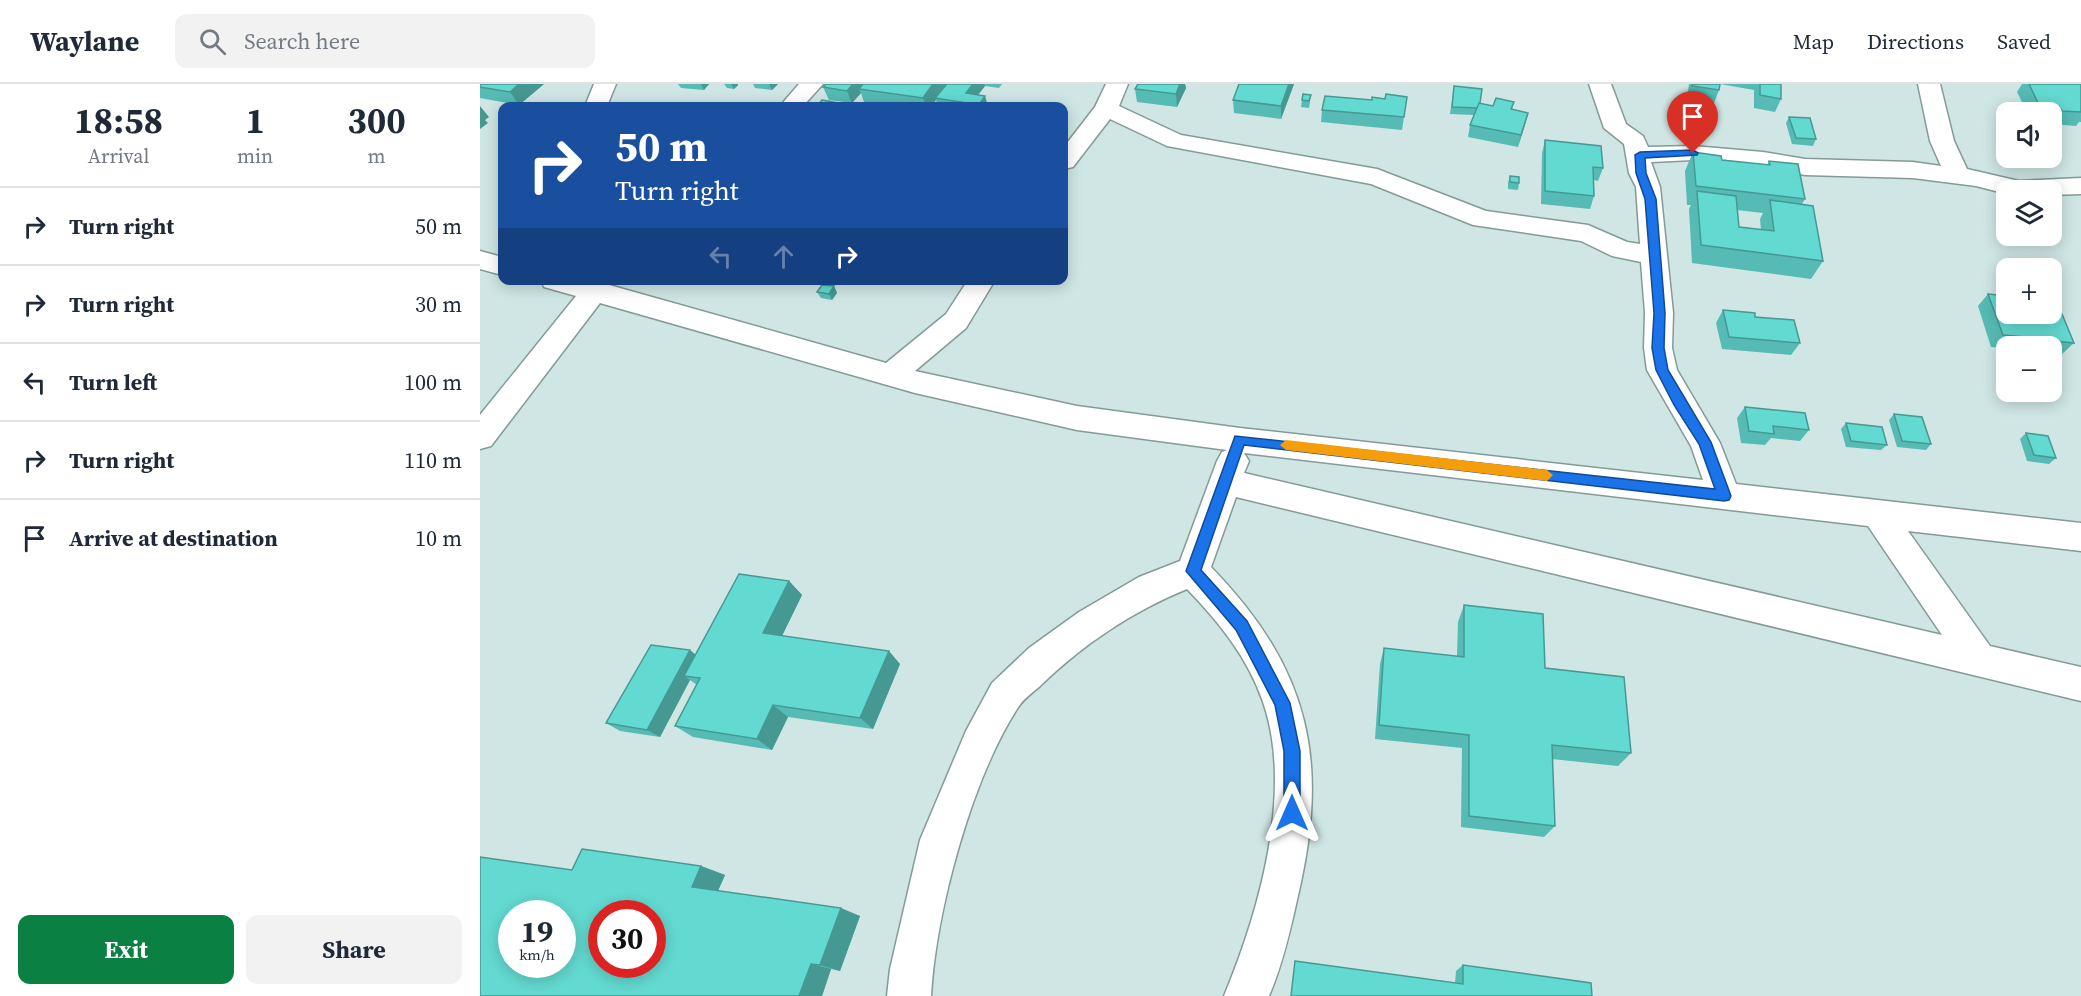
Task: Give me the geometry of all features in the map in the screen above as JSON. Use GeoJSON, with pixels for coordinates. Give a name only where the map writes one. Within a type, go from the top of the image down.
{"type":"FeatureCollection","features":[{"type":"Feature","properties":{"kind":"street"},"geometry":{"type":"LineString","coordinates":[[598,102],[605,84]]}},
{"type":"Feature","properties":{"kind":"street"},"geometry":{"type":"LineString","coordinates":[[795,102],[812,84]]}},
{"type":"Feature","properties":{"kind":"street"},"geometry":{"type":"LineString","coordinates":[[1068,157],[1106,109],[1117,84]]}},
{"type":"Feature","properties":{"kind":"street"},"geometry":{"type":"LineString","coordinates":[[1600,84],[1616,128],[1635,141],[1640,155],[1641,173],[1651,199],[1653,255],[1659,313],[1658,348],[1662,370],[1676,398],[1705,442],[1724,496]]}},
{"type":"Feature","properties":{"kind":"street"},"geometry":{"type":"LineString","coordinates":[[1929,84],[1942,141],[1958,176]]}},
{"type":"Feature","properties":{"kind":"street"},"geometry":{"type":"LineString","coordinates":[[1106,109],[1175,141],[1377,177],[1482,219],[1576,232],[1621,250],[1653,255]]}},
{"type":"Feature","properties":{"kind":"street"},"geometry":{"type":"LineString","coordinates":[[1640,155],[1693,153],[1763,159],[1805,167],[1913,170],[1958,176],[2019,189],[2080,188]]}},
{"type":"Feature","properties":{"kind":"street"},"geometry":{"type":"LineString","coordinates":[[480,260],[498,265]]}},
{"type":"Feature","properties":{"kind":"street"},"geometry":{"type":"LineString","coordinates":[[480,437],[581,285],[891,375],[1077,418],[1240,440],[2081,537]]}},
{"type":"Feature","properties":{"kind":"street"},"geometry":{"type":"LineString","coordinates":[[891,375],[956,321],[979,285]]}},
{"type":"Feature","properties":{"kind":"street"},"geometry":{"type":"LineString","coordinates":[[909,996],[911,969],[940,840],[979,744],[1005,695],[1042,660],[1091,623],[1150,588],[1193,571],[1240,440]]}},
{"type":"Feature","properties":{"kind":"street"},"geometry":{"type":"LineString","coordinates":[[1226,482],[2081,684]]}},
{"type":"Feature","properties":{"kind":"street"},"geometry":{"type":"LineString","coordinates":[[1878,514],[1980,661]]}},
{"type":"Feature","properties":{"kind":"street"},"geometry":{"type":"LineString","coordinates":[[1193,571],[1242,626],[1282,703],[1292,751],[1292,813],[1273,921],[1251,988],[1246,996]]}},
{"type":"Feature","properties":{"kind":"building"},"geometry":{"type":"Polygon","coordinates":[[[480,84],[519,84],[510,92],[480,87],[480,84]]]}},
{"type":"Feature","properties":{"kind":"building"},"geometry":{"type":"Polygon","coordinates":[[[826,84],[853,84],[847,91],[823,87],[826,84]]]}},
{"type":"Feature","properties":{"kind":"building"},"geometry":{"type":"Polygon","coordinates":[[[863,84],[933,84],[923,98],[859,89],[863,84]]]}},
{"type":"Feature","properties":{"kind":"building"},"geometry":{"type":"Polygon","coordinates":[[[947,84],[973,84],[966,93],[985,96],[981,102],[960,102],[935,98],[947,84]]]}},
{"type":"Feature","properties":{"kind":"building"},"geometry":{"type":"Polygon","coordinates":[[[1138,84],[1180,84],[1176,94],[1135,89],[1138,84]]]}},
{"type":"Feature","properties":{"kind":"building"},"geometry":{"type":"Polygon","coordinates":[[[1239,84],[1289,84],[1281,106],[1233,100],[1239,84]]]}},
{"type":"Feature","properties":{"kind":"building"},"geometry":{"type":"Polygon","coordinates":[[[1693,84],[1720,84],[1719,90],[1692,86],[1693,84]]]}},
{"type":"Feature","properties":{"kind":"building"},"geometry":{"type":"Polygon","coordinates":[[[1760,84],[1781,84],[1781,99],[1760,95],[1760,84]]]}},
{"type":"Feature","properties":{"kind":"building"},"geometry":{"type":"Polygon","coordinates":[[[2029,84],[2081,84],[2081,112],[2062,111],[2062,102],[2038,102],[2029,84]]]}},
{"type":"Feature","properties":{"kind":"building"},"geometry":{"type":"Polygon","coordinates":[[[1454,86],[1482,89],[1477,108],[1452,107],[1454,86]]]}},
{"type":"Feature","properties":{"kind":"building"},"geometry":{"type":"Polygon","coordinates":[[[1303,94],[1311,95],[1309,101],[1302,100],[1303,94]]]}},
{"type":"Feature","properties":{"kind":"building"},"geometry":{"type":"Polygon","coordinates":[[[1386,94],[1407,97],[1404,117],[1322,110],[1325,96],[1372,100],[1372,97],[1385,99],[1386,94]]]}},
{"type":"Feature","properties":{"kind":"building"},"geometry":{"type":"Polygon","coordinates":[[[1496,98],[1514,102],[1511,109],[1528,113],[1521,135],[1470,125],[1479,103],[1493,106],[1496,98]]]}},
{"type":"Feature","properties":{"kind":"building"},"geometry":{"type":"Polygon","coordinates":[[[1789,117],[1810,118],[1816,139],[1796,138],[1789,117]]]}},
{"type":"Feature","properties":{"kind":"building"},"geometry":{"type":"Polygon","coordinates":[[[1545,140],[1601,146],[1603,168],[1593,167],[1594,196],[1545,191],[1545,140]]]}},
{"type":"Feature","properties":{"kind":"building"},"geometry":{"type":"Polygon","coordinates":[[[1693,152],[1721,156],[1722,160],[1770,165],[1769,161],[1798,164],[1805,199],[1696,186],[1693,152]]]}},
{"type":"Feature","properties":{"kind":"building"},"geometry":{"type":"Polygon","coordinates":[[[1510,176],[1519,177],[1519,183],[1510,182],[1510,176]]]}},
{"type":"Feature","properties":{"kind":"building"},"geometry":{"type":"Polygon","coordinates":[[[1697,191],[1736,196],[1739,227],[1774,231],[1770,200],[1813,206],[1823,261],[1701,245],[1697,191]]]}},
{"type":"Feature","properties":{"kind":"building"},"geometry":{"type":"Polygon","coordinates":[[[822,285],[834,286],[829,294],[817,292],[822,285]]]}},
{"type":"Feature","properties":{"kind":"building"},"geometry":{"type":"Polygon","coordinates":[[[1988,294],[1996,295],[1996,316],[1988,294]]]}},
{"type":"Feature","properties":{"kind":"building"},"geometry":{"type":"Polygon","coordinates":[[[1723,310],[1755,313],[1755,317],[1794,320],[1800,343],[1729,337],[1723,310]]]}},
{"type":"Feature","properties":{"kind":"building"},"geometry":{"type":"Polygon","coordinates":[[[2062,314],[2074,343],[2062,342],[2062,336],[2003,335],[1999,324],[2062,324],[2062,314]]]}},
{"type":"Feature","properties":{"kind":"building"},"geometry":{"type":"Polygon","coordinates":[[[1745,407],[1805,413],[1809,430],[1773,426],[1774,434],[1749,431],[1745,407]]]}},
{"type":"Feature","properties":{"kind":"building"},"geometry":{"type":"Polygon","coordinates":[[[1894,414],[1922,417],[1931,444],[1902,441],[1894,414]]]}},
{"type":"Feature","properties":{"kind":"building"},"geometry":{"type":"Polygon","coordinates":[[[1846,423],[1882,427],[1887,445],[1851,441],[1846,423]]]}},
{"type":"Feature","properties":{"kind":"building"},"geometry":{"type":"Polygon","coordinates":[[[2026,433],[2048,436],[2056,458],[2034,455],[2026,433]]]}},
{"type":"Feature","properties":{"kind":"building"},"geometry":{"type":"Polygon","coordinates":[[[739,574],[789,581],[763,633],[889,651],[860,718],[773,705],[757,739],[675,726],[700,678],[684,676],[739,574]]]}},
{"type":"Feature","properties":{"kind":"building"},"geometry":{"type":"Polygon","coordinates":[[[1464,605],[1543,614],[1545,668],[1624,677],[1631,753],[1552,745],[1555,826],[1469,816],[1469,735],[1379,725],[1384,648],[1464,657],[1464,605]]]}},
{"type":"Feature","properties":{"kind":"building"},"geometry":{"type":"Polygon","coordinates":[[[651,645],[690,650],[647,730],[606,723],[651,645]]]}},
{"type":"Feature","properties":{"kind":"building"},"geometry":{"type":"Polygon","coordinates":[[[582,849],[701,866],[692,887],[841,908],[820,965],[811,964],[799,996],[480,996],[480,857],[572,870],[582,849]]]}},
{"type":"Feature","properties":{"kind":"building"},"geometry":{"type":"Polygon","coordinates":[[[1295,961],[1463,984],[1463,965],[1591,983],[1592,996],[1291,996],[1295,961]]]}},
{"type":"Feature","properties":{"kind":"slow traffic"},"geometry":{"type":"LineString","coordinates":[[1286,445],[1547,475]]}},
{"type":"Feature","properties":{"kind":"route"},"geometry":{"type":"LineString","coordinates":[[1292,813],[1292,751],[1282,703],[1242,626],[1193,571],[1240,440],[1724,496],[1705,442],[1678,402],[1662,370],[1658,348],[1659,313],[1653,255],[1651,199],[1641,173],[1640,155],[1693,153]]}}]}
